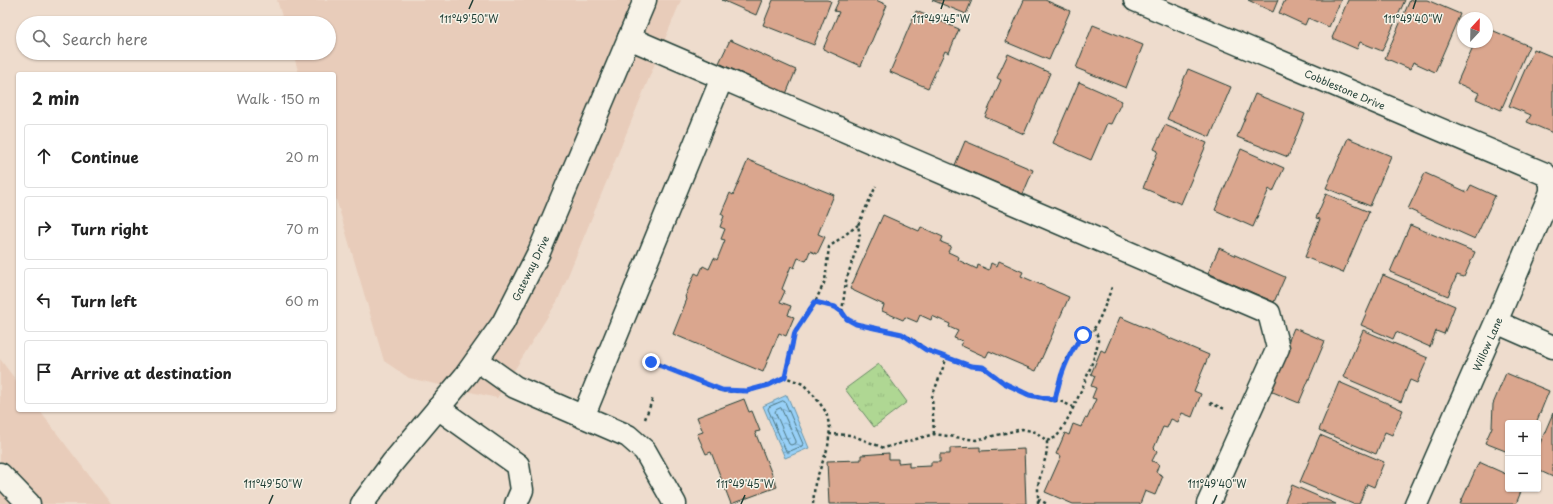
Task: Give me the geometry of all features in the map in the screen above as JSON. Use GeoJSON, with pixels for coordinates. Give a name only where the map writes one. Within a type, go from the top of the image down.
{"type":"FeatureCollection","features":[{"type":"Feature","properties":{"kind":"street","name":"Gateway Drive"},"geometry":{"type":"LineString","coordinates":[[362,504],[393,462],[466,375],[503,323],[539,252],[645,0]]}},
{"type":"Feature","properties":{"kind":"street","name":"Cobblestone Drive"},"geometry":{"type":"LineString","coordinates":[[1135,0],[1545,174],[1551,182]]}},
{"type":"Feature","properties":{"kind":"street"},"geometry":{"type":"LineString","coordinates":[[629,38],[1269,313],[1278,348],[1208,504]]}},
{"type":"Feature","properties":{"kind":"street"},"geometry":{"type":"LineString","coordinates":[[583,417],[722,78]]}},
{"type":"Feature","properties":{"kind":"street","name":"Willow Lane"},"geometry":{"type":"LineString","coordinates":[[1416,504],[1551,192],[1551,182]]}},
{"type":"Feature","properties":{"kind":"street"},"geometry":{"type":"LineString","coordinates":[[1496,322],[1553,347]]}},
{"type":"Feature","properties":{"kind":"street"},"geometry":{"type":"LineString","coordinates":[[477,360],[515,387],[628,436],[645,451],[675,504]]}},
{"type":"Feature","properties":{"kind":"street"},"geometry":{"type":"LineString","coordinates":[[438,408],[518,466],[522,490],[516,504]]}},
{"type":"Feature","properties":{"kind":"street"},"geometry":{"type":"LineString","coordinates":[[0,474],[29,504]]}},
{"type":"Feature","properties":{"kind":"path"},"geometry":{"type":"LineString","coordinates":[[785,377],[795,332],[815,302],[825,281],[829,247],[858,225],[876,186]]}},
{"type":"Feature","properties":{"kind":"path"},"geometry":{"type":"LineString","coordinates":[[842,312],[846,281],[860,238],[858,225]]}},
{"type":"Feature","properties":{"kind":"path"},"geometry":{"type":"LineString","coordinates":[[1055,400],[1059,379],[1065,363],[1083,335],[1094,329],[1112,287]]}},
{"type":"Feature","properties":{"kind":"path"},"geometry":{"type":"LineString","coordinates":[[815,302],[835,307],[842,312],[847,319],[856,324],[902,334],[926,350],[971,366],[983,367],[1004,383],[1029,395],[1055,400],[1073,407]]}},
{"type":"Feature","properties":{"kind":"path"},"geometry":{"type":"LineString","coordinates":[[1047,441],[1056,436],[1063,427],[1096,354],[1098,339],[1094,329]]}},
{"type":"Feature","properties":{"kind":"path"},"geometry":{"type":"LineString","coordinates":[[934,434],[932,397],[948,357]]}},
{"type":"Feature","properties":{"kind":"path"},"geometry":{"type":"LineString","coordinates":[[651,362],[722,390],[747,391],[769,385],[785,377],[803,384],[826,412],[830,428],[828,447],[815,483],[813,504]]}},
{"type":"Feature","properties":{"kind":"path"},"geometry":{"type":"LineString","coordinates":[[829,434],[851,435],[884,448],[934,434],[976,440],[1022,429],[1036,432],[1047,441]]}},
{"type":"Feature","properties":{"kind":"path"},"geometry":{"type":"LineString","coordinates":[[1038,504],[1038,485],[1047,452],[1047,441]]}},
{"type":"Feature","properties":{"kind":"path"},"geometry":{"type":"LineString","coordinates":[[1038,499],[1047,504]]}},
{"type":"Feature","properties":{"kind":"shaded area"},"geometry":{"type":"Polygon","coordinates":[[[277,0],[681,0],[558,300],[497,398],[409,378],[384,361],[336,199],[336,72],[298,72],[295,60],[336,60],[336,16],[282,16],[277,0]]]}},
{"type":"Feature","properties":{"kind":"shaded area"},"geometry":{"type":"Polygon","coordinates":[[[0,359],[16,380],[16,412],[41,412],[111,504],[0,504],[0,359]]]}},
{"type":"Feature","properties":{"kind":"green space"},"geometry":{"type":"Polygon","coordinates":[[[879,364],[907,402],[874,427],[845,389],[879,364]]]}},
{"type":"Feature","properties":{"kind":"water"},"geometry":{"type":"Polygon","coordinates":[[[787,395],[809,448],[785,458],[763,406],[787,395]]]}},
{"type":"Feature","properties":{"kind":"building"},"geometry":{"type":"Polygon","coordinates":[[[722,0],[762,0],[756,15],[722,0]]]}},
{"type":"Feature","properties":{"kind":"building"},"geometry":{"type":"Polygon","coordinates":[[[773,0],[831,1],[814,45],[763,25],[773,0]]]}},
{"type":"Feature","properties":{"kind":"building"},"geometry":{"type":"Polygon","coordinates":[[[839,0],[876,0],[887,5],[861,66],[823,49],[839,12],[834,11],[839,0]]]}},
{"type":"Feature","properties":{"kind":"building"},"geometry":{"type":"Polygon","coordinates":[[[932,0],[972,0],[966,14],[932,0]]]}},
{"type":"Feature","properties":{"kind":"building"},"geometry":{"type":"Polygon","coordinates":[[[1024,0],[1045,0],[1070,11],[1049,60],[1006,42],[1024,0]]]}},
{"type":"Feature","properties":{"kind":"building"},"geometry":{"type":"Polygon","coordinates":[[[1248,0],[1278,0],[1273,12],[1248,0]]]}},
{"type":"Feature","properties":{"kind":"building"},"geometry":{"type":"Polygon","coordinates":[[[1285,0],[1341,0],[1329,27],[1308,18],[1305,25],[1279,13],[1285,0]]]}},
{"type":"Feature","properties":{"kind":"building"},"geometry":{"type":"Polygon","coordinates":[[[1348,0],[1405,0],[1382,51],[1360,42],[1357,49],[1332,38],[1348,0]]]}},
{"type":"Feature","properties":{"kind":"building"},"geometry":{"type":"Polygon","coordinates":[[[1410,0],[1427,0],[1457,13],[1457,21],[1435,72],[1413,62],[1410,69],[1385,58],[1410,0]]]}},
{"type":"Feature","properties":{"kind":"building"},"geometry":{"type":"Polygon","coordinates":[[[916,11],[959,29],[949,53],[945,51],[928,88],[890,72],[916,11]]]}},
{"type":"Feature","properties":{"kind":"building"},"geometry":{"type":"Polygon","coordinates":[[[1093,25],[1143,45],[1126,88],[1076,68],[1093,25]]]}},
{"type":"Feature","properties":{"kind":"building"},"geometry":{"type":"Polygon","coordinates":[[[1493,31],[1529,46],[1501,110],[1476,99],[1479,93],[1457,83],[1472,48],[1493,48],[1493,31]]]}},
{"type":"Feature","properties":{"kind":"building"},"geometry":{"type":"Polygon","coordinates":[[[730,40],[796,70],[786,94],[719,63],[730,40]]]}},
{"type":"Feature","properties":{"kind":"building"},"geometry":{"type":"Polygon","coordinates":[[[1534,49],[1553,57],[1553,133],[1527,122],[1531,115],[1509,106],[1534,49]]]}},
{"type":"Feature","properties":{"kind":"building"},"geometry":{"type":"Polygon","coordinates":[[[1008,54],[1050,73],[1024,134],[985,117],[1001,80],[997,78],[1008,54]]]}},
{"type":"Feature","properties":{"kind":"building"},"geometry":{"type":"Polygon","coordinates":[[[1188,69],[1231,87],[1210,137],[1167,119],[1188,69]]]}},
{"type":"Feature","properties":{"kind":"building"},"geometry":{"type":"Polygon","coordinates":[[[1079,82],[1122,101],[1111,124],[1107,123],[1091,160],[1053,143],[1079,82]]]}},
{"type":"Feature","properties":{"kind":"building"},"geometry":{"type":"Polygon","coordinates":[[[1255,94],[1305,114],[1288,157],[1237,137],[1255,94]]]}},
{"type":"Feature","properties":{"kind":"building"},"geometry":{"type":"Polygon","coordinates":[[[1165,125],[1207,143],[1181,204],[1143,188],[1158,151],[1154,149],[1165,125]]]}},
{"type":"Feature","properties":{"kind":"building"},"geometry":{"type":"Polygon","coordinates":[[[1348,138],[1391,156],[1370,206],[1326,188],[1348,138]]]}},
{"type":"Feature","properties":{"kind":"building"},"geometry":{"type":"Polygon","coordinates":[[[965,141],[1033,170],[1023,194],[955,165],[965,141]]]}},
{"type":"Feature","properties":{"kind":"building"},"geometry":{"type":"Polygon","coordinates":[[[1241,149],[1284,168],[1273,192],[1269,189],[1253,227],[1215,210],[1241,149]]]}},
{"type":"Feature","properties":{"kind":"building"},"geometry":{"type":"Polygon","coordinates":[[[748,160],[834,195],[818,234],[825,237],[817,254],[810,251],[806,261],[798,258],[794,268],[791,266],[782,289],[785,291],[780,302],[791,306],[788,315],[794,317],[786,336],[779,333],[763,372],[673,334],[687,299],[685,297],[695,273],[699,275],[703,266],[709,269],[714,258],[717,260],[725,240],[721,239],[725,229],[720,227],[724,216],[721,214],[730,193],[733,195],[748,160]]]}},
{"type":"Feature","properties":{"kind":"building"},"geometry":{"type":"Polygon","coordinates":[[[1425,173],[1467,192],[1471,185],[1495,196],[1475,239],[1408,209],[1425,173]]]}},
{"type":"Feature","properties":{"kind":"building"},"geometry":{"type":"Polygon","coordinates":[[[1326,194],[1369,212],[1343,273],[1305,257],[1320,219],[1316,218],[1326,194]]]}},
{"type":"Feature","properties":{"kind":"building"},"geometry":{"type":"Polygon","coordinates":[[[883,215],[919,231],[921,227],[943,237],[941,242],[951,246],[948,252],[959,257],[958,260],[977,269],[978,265],[989,270],[991,263],[997,266],[999,261],[1023,272],[1021,276],[1069,297],[1036,371],[989,351],[986,357],[960,345],[963,341],[954,338],[958,331],[949,327],[950,324],[932,316],[931,320],[920,315],[917,322],[905,317],[903,320],[882,311],[884,305],[850,289],[883,215]]]}},
{"type":"Feature","properties":{"kind":"building"},"geometry":{"type":"Polygon","coordinates":[[[1410,225],[1475,252],[1464,277],[1457,275],[1448,296],[1390,272],[1410,225]]]}},
{"type":"Feature","properties":{"kind":"building"},"geometry":{"type":"Polygon","coordinates":[[[1219,248],[1285,277],[1274,302],[1208,273],[1219,248]]]}},
{"type":"Feature","properties":{"kind":"building"},"geometry":{"type":"Polygon","coordinates":[[[1383,275],[1455,306],[1444,334],[1436,331],[1430,347],[1396,332],[1393,339],[1361,325],[1383,275]]]}},
{"type":"Feature","properties":{"kind":"building"},"geometry":{"type":"Polygon","coordinates":[[[1120,317],[1209,355],[1194,391],[1201,394],[1192,417],[1182,413],[1178,422],[1171,419],[1167,428],[1163,427],[1154,448],[1157,451],[1152,461],[1159,464],[1156,472],[1163,476],[1155,495],[1145,491],[1140,504],[1073,504],[1045,492],[1061,456],[1056,454],[1065,433],[1069,435],[1073,424],[1081,427],[1085,418],[1087,419],[1096,399],[1092,398],[1096,388],[1091,386],[1095,376],[1091,374],[1101,350],[1105,352],[1120,317]]]}},
{"type":"Feature","properties":{"kind":"building"},"geometry":{"type":"Polygon","coordinates":[[[1294,328],[1325,341],[1299,403],[1268,390],[1294,328]]]}},
{"type":"Feature","properties":{"kind":"building"},"geometry":{"type":"Polygon","coordinates":[[[1363,330],[1428,358],[1417,383],[1410,380],[1401,402],[1343,377],[1363,330]]]}},
{"type":"Feature","properties":{"kind":"building"},"geometry":{"type":"Polygon","coordinates":[[[1506,373],[1549,391],[1537,420],[1505,420],[1505,451],[1485,443],[1492,427],[1493,404],[1506,373]]]}},
{"type":"Feature","properties":{"kind":"building"},"geometry":{"type":"Polygon","coordinates":[[[1339,382],[1403,410],[1392,435],[1385,432],[1376,454],[1319,430],[1339,382]]]}},
{"type":"Feature","properties":{"kind":"building"},"geometry":{"type":"Polygon","coordinates":[[[744,399],[749,412],[752,411],[760,431],[755,432],[777,487],[731,504],[711,452],[706,454],[697,434],[703,432],[697,417],[744,399]]]}},
{"type":"Feature","properties":{"kind":"building"},"geometry":{"type":"Polygon","coordinates":[[[1553,413],[1553,477],[1541,471],[1541,441],[1553,413]]]}},
{"type":"Feature","properties":{"kind":"building"},"geometry":{"type":"Polygon","coordinates":[[[1320,435],[1384,462],[1374,487],[1367,484],[1359,504],[1353,504],[1300,482],[1320,435]]]}},
{"type":"Feature","properties":{"kind":"building"},"geometry":{"type":"Polygon","coordinates":[[[980,447],[980,451],[1024,449],[1026,504],[829,504],[827,461],[861,460],[861,455],[889,453],[889,459],[898,459],[898,463],[909,462],[909,467],[931,466],[931,462],[940,462],[940,454],[950,454],[950,448],[980,447]]]}},
{"type":"Feature","properties":{"kind":"building"},"geometry":{"type":"Polygon","coordinates":[[[1479,462],[1505,474],[1505,492],[1521,492],[1516,504],[1460,504],[1479,462]]]}},
{"type":"Feature","properties":{"kind":"building"},"geometry":{"type":"Polygon","coordinates":[[[1292,485],[1336,504],[1284,504],[1292,485]]]}},
{"type":"Feature","properties":{"kind":"route"},"geometry":{"type":"LineString","coordinates":[[651,362],[722,390],[747,391],[769,385],[785,377],[795,332],[815,302],[825,306],[835,307],[842,312],[847,319],[856,324],[902,334],[912,339],[926,350],[971,366],[983,367],[1004,383],[1029,395],[1048,400],[1055,400],[1059,379],[1065,363],[1075,345],[1083,335]]}}]}
